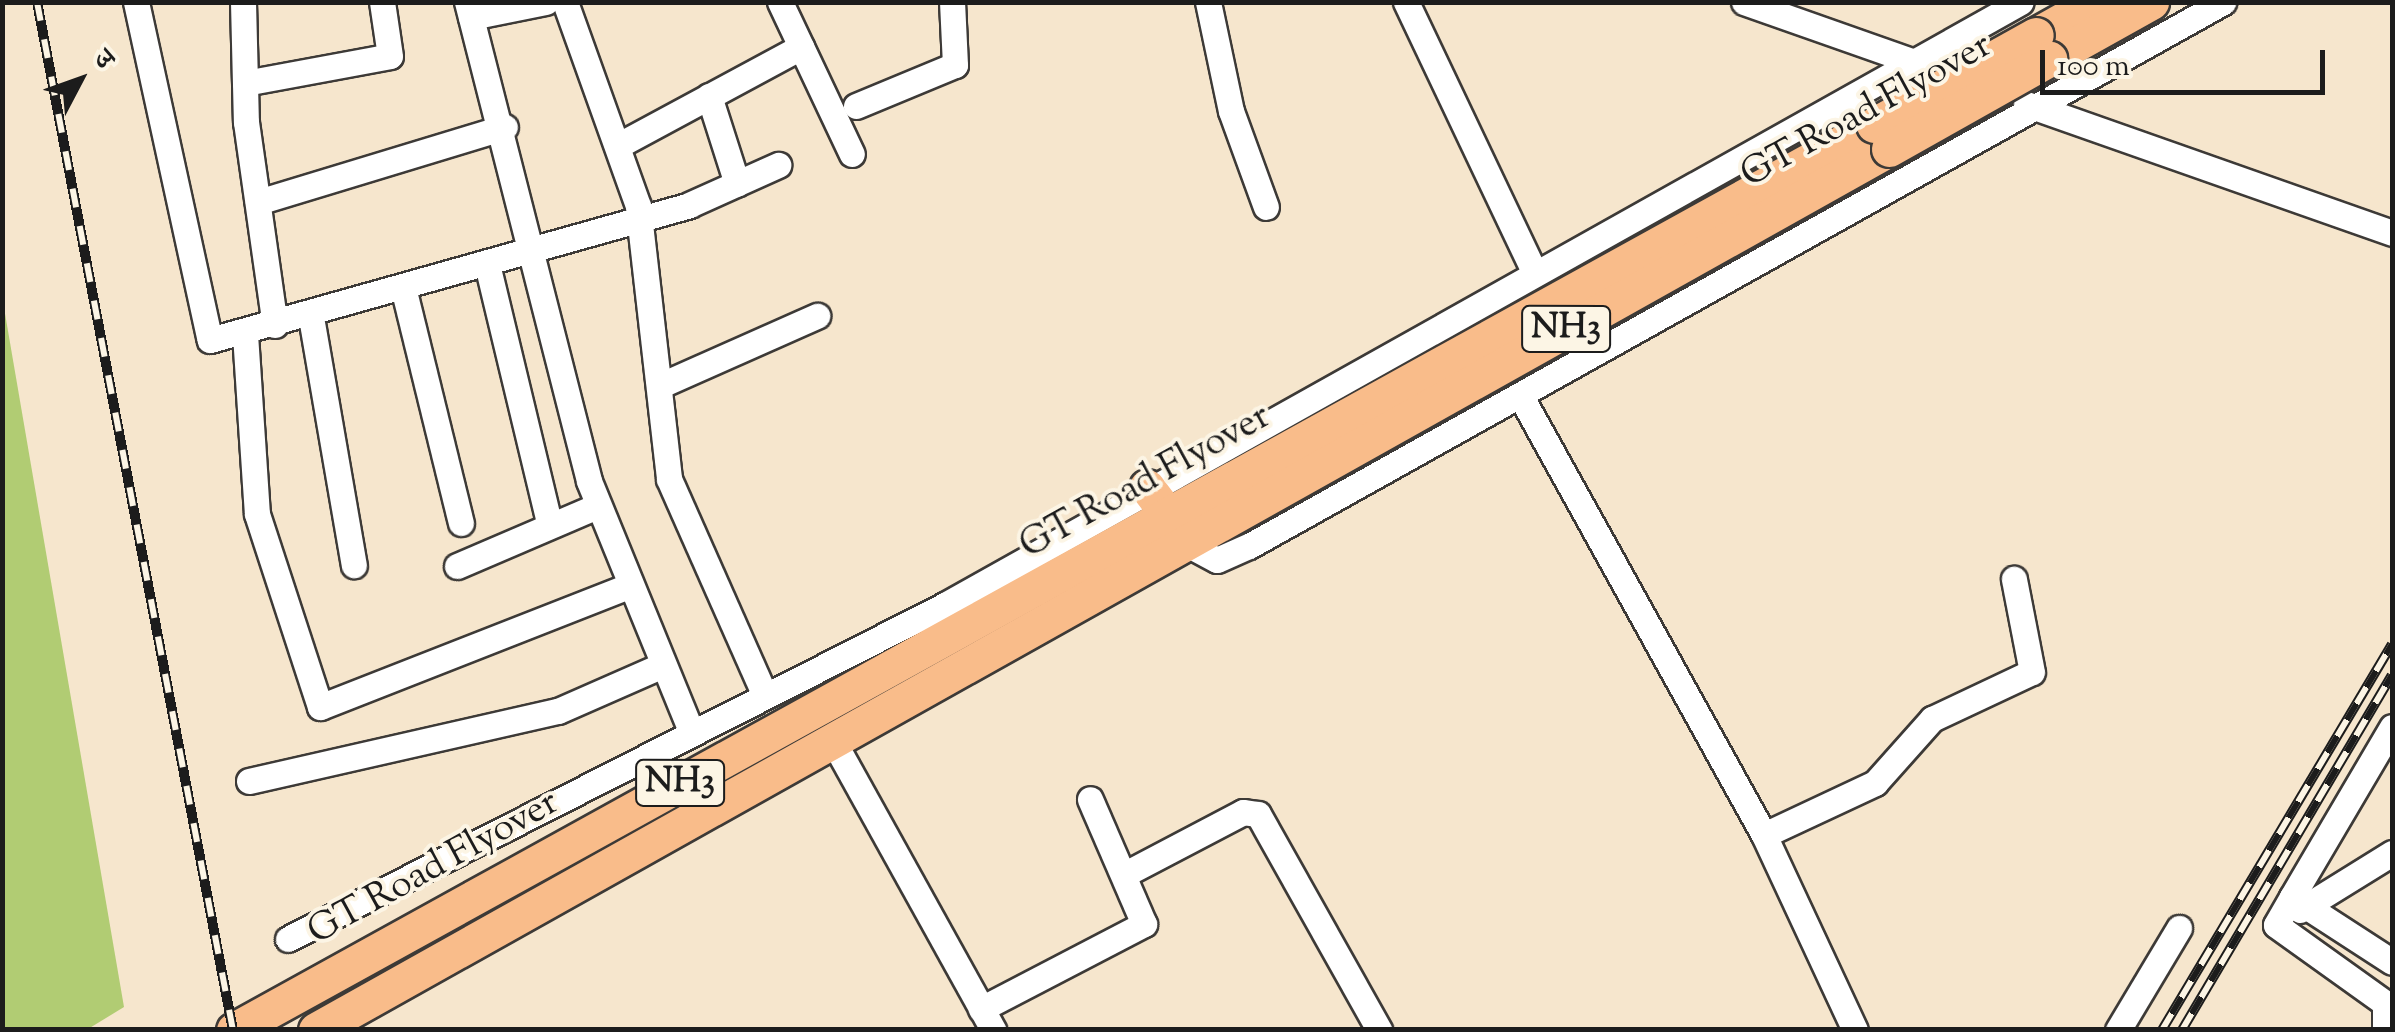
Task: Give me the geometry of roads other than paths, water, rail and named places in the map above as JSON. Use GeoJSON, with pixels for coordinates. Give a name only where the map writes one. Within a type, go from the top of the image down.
{"type":"FeatureCollection","features":[{"type":"Feature","properties":{"kind":"highway","name":"GT Road Flyover"},"geometry":{"type":"LineString","coordinates":[[2042,47],[2095,2]]}},
{"type":"Feature","properties":{"kind":"highway","name":"GT Road Flyover"},"geometry":{"type":"LineString","coordinates":[[234,1030],[1177,530],[2042,47],[2151,2]]}},
{"type":"Feature","properties":{"kind":"highway"},"geometry":{"type":"LineString","coordinates":[[1148,487],[1177,530]]}},
{"type":"Feature","properties":{"kind":"highway","name":"GT Road Flyover"},"geometry":{"type":"LineString","coordinates":[[316,1030],[832,738],[1177,530]]}},
{"type":"Feature","properties":{"kind":"street"},"geometry":{"type":"LineString","coordinates":[[136,2],[202,330],[210,340],[312,318],[403,287],[641,218],[778,165]]}},
{"type":"Feature","properties":{"kind":"street"},"geometry":{"type":"LineString","coordinates":[[243,2],[245,83],[275,325]]}},
{"type":"Feature","properties":{"kind":"street"},"geometry":{"type":"LineString","coordinates":[[245,83],[390,56],[382,2]]}},
{"type":"Feature","properties":{"kind":"street"},"geometry":{"type":"LineString","coordinates":[[546,2],[469,10],[505,127],[529,249],[597,506],[691,731]]}},
{"type":"Feature","properties":{"kind":"street"},"geometry":{"type":"LineString","coordinates":[[566,2],[619,144],[641,218],[669,479],[765,696]]}},
{"type":"Feature","properties":{"kind":"street"},"geometry":{"type":"LineString","coordinates":[[780,2],[852,154]]}},
{"type":"Feature","properties":{"kind":"street"},"geometry":{"type":"LineString","coordinates":[[856,106],[955,65],[952,2]]}},
{"type":"Feature","properties":{"kind":"street"},"geometry":{"type":"LineString","coordinates":[[1208,2],[1266,208]]}},
{"type":"Feature","properties":{"kind":"street"},"geometry":{"type":"LineString","coordinates":[[1406,2],[1534,272]]}},
{"type":"Feature","properties":{"kind":"street"},"geometry":{"type":"LineString","coordinates":[[1744,2],[2392,233]]}},
{"type":"Feature","properties":{"kind":"street"},"geometry":{"type":"LineString","coordinates":[[1177,530],[1217,560],[2224,2]]}},
{"type":"Feature","properties":{"kind":"street"},"geometry":{"type":"LineString","coordinates":[[288,939],[765,696],[1148,487],[2009,5]]}},
{"type":"Feature","properties":{"kind":"street"},"geometry":{"type":"LineString","coordinates":[[619,144],[800,47]]}},
{"type":"Feature","properties":{"kind":"street"},"geometry":{"type":"LineString","coordinates":[[709,96],[737,184]]}},
{"type":"Feature","properties":{"kind":"street"},"geometry":{"type":"LineString","coordinates":[[258,202],[505,127]]}},
{"type":"Feature","properties":{"kind":"street"},"geometry":{"type":"LineString","coordinates":[[487,264],[550,526]]}},
{"type":"Feature","properties":{"kind":"street"},"geometry":{"type":"LineString","coordinates":[[403,287],[461,523]]}},
{"type":"Feature","properties":{"kind":"street"},"geometry":{"type":"LineString","coordinates":[[660,385],[817,316]]}},
{"type":"Feature","properties":{"kind":"street"},"geometry":{"type":"LineString","coordinates":[[312,318],[354,565]]}},
{"type":"Feature","properties":{"kind":"street"},"geometry":{"type":"LineString","coordinates":[[245,334],[257,514],[320,707],[628,586]]}},
{"type":"Feature","properties":{"kind":"street"},"geometry":{"type":"LineString","coordinates":[[1520,395],[1764,835],[1855,1030]]}},
{"type":"Feature","properties":{"kind":"street"},"geometry":{"type":"LineString","coordinates":[[457,566],[597,506]]}},
{"type":"Feature","properties":{"kind":"street"},"geometry":{"type":"LineString","coordinates":[[1764,835],[1876,783],[1932,719],[2032,672],[2014,579]]}},
{"type":"Feature","properties":{"kind":"street"},"geometry":{"type":"LineString","coordinates":[[249,781],[558,711],[662,665]]}},
{"type":"Feature","properties":{"kind":"street"},"geometry":{"type":"LineString","coordinates":[[2385,1030],[2385,1003],[2276,925],[2296,903],[2392,727]]}},
{"type":"Feature","properties":{"kind":"street"},"geometry":{"type":"LineString","coordinates":[[832,738],[984,1022],[1144,924],[1127,873],[1090,799]]}},
{"type":"Feature","properties":{"kind":"street"},"geometry":{"type":"LineString","coordinates":[[1127,873],[1243,812],[1258,814],[1380,1030]]}},
{"type":"Feature","properties":{"kind":"street"},"geometry":{"type":"LineString","coordinates":[[2296,903],[2392,853]]}},
{"type":"Feature","properties":{"kind":"street"},"geometry":{"type":"LineString","coordinates":[[2296,903],[2392,962]]}},
{"type":"Feature","properties":{"kind":"street"},"geometry":{"type":"LineString","coordinates":[[2118,1030],[2179,928]]}},
{"type":"Feature","properties":{"kind":"railway"},"geometry":{"type":"LineString","coordinates":[[37,2],[233,1030]]}},
{"type":"Feature","properties":{"kind":"railway"},"geometry":{"type":"LineString","coordinates":[[2162,1030],[2392,644]]}},
{"type":"Feature","properties":{"kind":"railway"},"geometry":{"type":"LineString","coordinates":[[2182,1030],[2392,675]]}}]}
